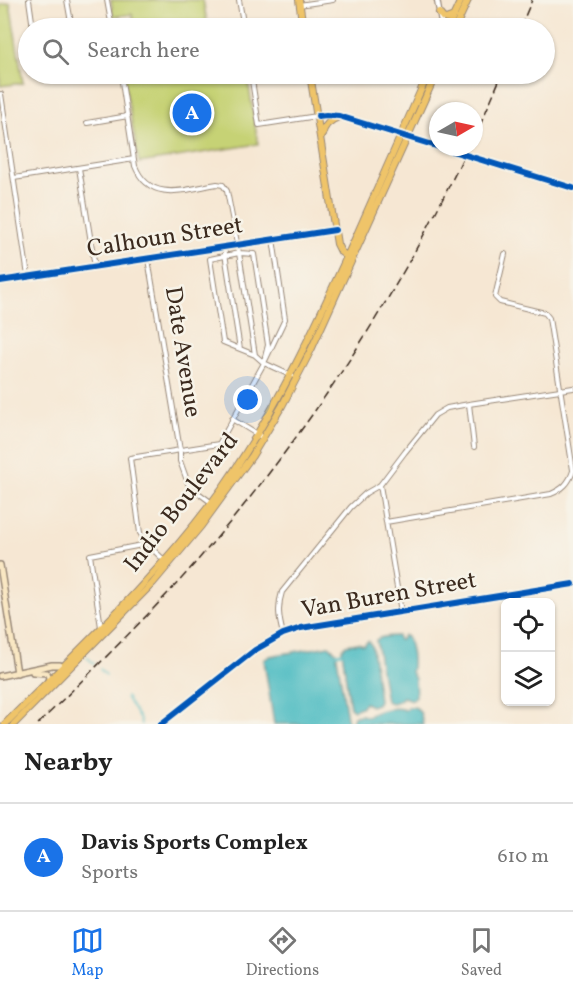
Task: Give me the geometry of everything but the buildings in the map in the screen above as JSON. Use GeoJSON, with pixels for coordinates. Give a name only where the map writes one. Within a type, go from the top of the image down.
{"type":"FeatureCollection","features":[{"type":"Feature","properties":{"kind":"main road"},"geometry":{"type":"LineString","coordinates":[[449,18],[454,16],[461,0]]}},
{"type":"Feature","properties":{"kind":"main road"},"geometry":{"type":"LineString","coordinates":[[460,18],[468,0]]}},
{"type":"Feature","properties":{"kind":"main road"},"geometry":{"type":"LineString","coordinates":[[299,3],[301,18]]}},
{"type":"Feature","properties":{"kind":"main road"},"geometry":{"type":"LineString","coordinates":[[439,13],[445,18]]}},
{"type":"Feature","properties":{"kind":"main road"},"geometry":{"type":"LineString","coordinates":[[312,84],[335,230],[339,248],[349,259]]}},
{"type":"Feature","properties":{"kind":"main road","name":"Indio Boulevard"},"geometry":{"type":"LineString","coordinates":[[349,259],[424,84]]}},
{"type":"Feature","properties":{"kind":"main road"},"geometry":{"type":"LineString","coordinates":[[424,99],[423,92],[427,84]]}},
{"type":"Feature","properties":{"kind":"main road","name":"Indio Boulevard"},"geometry":{"type":"LineString","coordinates":[[5,724],[48,681],[63,670],[137,601],[214,504],[260,436],[294,377],[431,84]]}},
{"type":"Feature","properties":{"kind":"main road"},"geometry":{"type":"LineString","coordinates":[[318,116],[339,116],[573,188]]}},
{"type":"Feature","properties":{"kind":"main road"},"geometry":{"type":"LineString","coordinates":[[321,137],[323,128],[339,116]]}},
{"type":"Feature","properties":{"kind":"main road","name":"Indio Boulevard"},"geometry":{"type":"LineString","coordinates":[[14,724],[101,627],[167,563]]}},
{"type":"Feature","properties":{"kind":"main road"},"geometry":{"type":"LineString","coordinates":[[0,566],[17,673]]}},
{"type":"Feature","properties":{"kind":"main road"},"geometry":{"type":"LineString","coordinates":[[0,676],[46,669],[63,670]]}},
{"type":"Feature","properties":{"kind":"main road"},"geometry":{"type":"LineString","coordinates":[[31,672],[47,673],[48,681]]}},
{"type":"Feature","properties":{"kind":"street"},"geometry":{"type":"LineString","coordinates":[[29,0],[32,18]]}},
{"type":"Feature","properties":{"kind":"street"},"geometry":{"type":"LineString","coordinates":[[67,0],[70,18]]}},
{"type":"Feature","properties":{"kind":"street"},"geometry":{"type":"LineString","coordinates":[[107,0],[110,18]]}},
{"type":"Feature","properties":{"kind":"street"},"geometry":{"type":"LineString","coordinates":[[239,0],[242,18]]}},
{"type":"Feature","properties":{"kind":"street"},"geometry":{"type":"LineString","coordinates":[[299,3],[333,0]]}},
{"type":"Feature","properties":{"kind":"street"},"geometry":{"type":"LineString","coordinates":[[437,0],[440,18]]}},
{"type":"Feature","properties":{"kind":"street"},"geometry":{"type":"LineString","coordinates":[[121,84],[135,166],[142,179],[151,187],[171,192],[218,184],[227,191],[255,355]]}},
{"type":"Feature","properties":{"kind":"street"},"geometry":{"type":"LineString","coordinates":[[253,84],[259,125],[318,116]]}},
{"type":"Feature","properties":{"kind":"street"},"geometry":{"type":"LineString","coordinates":[[1,94],[28,276]]}},
{"type":"Feature","properties":{"kind":"street"},"geometry":{"type":"LineString","coordinates":[[87,123],[128,116]]}},
{"type":"Feature","properties":{"kind":"street"},"geometry":{"type":"LineString","coordinates":[[14,178],[134,159]]}},
{"type":"Feature","properties":{"kind":"street"},"geometry":{"type":"LineString","coordinates":[[79,168],[95,267]]}},
{"type":"Feature","properties":{"kind":"street","name":"Calhoun Street"},"geometry":{"type":"LineString","coordinates":[[0,281],[335,230]]}},
{"type":"Feature","properties":{"kind":"street"},"geometry":{"type":"LineString","coordinates":[[167,563],[147,544],[140,533],[130,458],[219,444],[264,363],[285,319],[273,239]]}},
{"type":"Feature","properties":{"kind":"street"},"geometry":{"type":"LineString","coordinates":[[224,247],[240,349]]}},
{"type":"Feature","properties":{"kind":"street"},"geometry":{"type":"LineString","coordinates":[[208,250],[223,342],[255,355],[264,363],[294,377]]}},
{"type":"Feature","properties":{"kind":"street"},"geometry":{"type":"LineString","coordinates":[[210,259],[254,254],[268,345],[264,363]]}},
{"type":"Feature","properties":{"kind":"street"},"geometry":{"type":"LineString","coordinates":[[387,522],[551,494],[569,482],[573,470],[549,318],[544,313],[500,302],[495,297],[505,254]]}},
{"type":"Feature","properties":{"kind":"street","name":"Date Avenue"},"geometry":{"type":"LineString","coordinates":[[148,259],[180,461],[189,486],[214,504]]}},
{"type":"Feature","properties":{"kind":"street"},"geometry":{"type":"LineString","coordinates":[[283,634],[279,616],[279,601],[282,592],[351,507],[366,493],[380,485],[435,415],[447,408],[573,388]]}},
{"type":"Feature","properties":{"kind":"street"},"geometry":{"type":"LineString","coordinates":[[469,404],[474,447]]}},
{"type":"Feature","properties":{"kind":"street"},"geometry":{"type":"LineString","coordinates":[[232,419],[260,436]]}},
{"type":"Feature","properties":{"kind":"street"},"geometry":{"type":"LineString","coordinates":[[380,485],[401,612]]}},
{"type":"Feature","properties":{"kind":"street"},"geometry":{"type":"LineString","coordinates":[[101,627],[90,555],[147,544]]}},
{"type":"Feature","properties":{"kind":"street","name":"Van Buren Street"},"geometry":{"type":"LineString","coordinates":[[161,724],[255,650],[283,634],[301,628],[573,584]]}},
{"type":"Feature","properties":{"kind":"green space"},"geometry":{"type":"Polygon","coordinates":[[[111,0],[203,0],[206,18],[133,18],[132,14],[113,17],[111,0]]]}},
{"type":"Feature","properties":{"kind":"green space"},"geometry":{"type":"Polygon","coordinates":[[[10,3],[18,52],[18,84],[0,86],[0,5],[10,3]]]}},
{"type":"Feature","properties":{"kind":"green space"},"geometry":{"type":"Polygon","coordinates":[[[125,84],[249,84],[258,144],[139,163],[125,84]]]}},
{"type":"Feature","properties":{"kind":"water"},"geometry":{"type":"Polygon","coordinates":[[[403,635],[407,637],[411,649],[411,672],[415,679],[416,696],[412,700],[403,697],[391,703],[386,701],[376,640],[397,636],[401,640],[403,635]]]}},
{"type":"Feature","properties":{"kind":"water"},"geometry":{"type":"Polygon","coordinates":[[[368,641],[372,647],[379,700],[377,704],[371,706],[365,703],[354,710],[350,707],[349,702],[342,649],[346,645],[358,643],[364,645],[368,641]]]}},
{"type":"Feature","properties":{"kind":"water"},"geometry":{"type":"Polygon","coordinates":[[[329,646],[336,652],[348,724],[274,724],[264,660],[270,656],[329,646]]]}},
{"type":"Feature","properties":{"kind":"water"},"geometry":{"type":"Polygon","coordinates":[[[408,707],[417,709],[421,714],[423,724],[352,724],[354,716],[368,717],[380,711],[397,708],[405,710],[408,707]]]}},
{"type":"Feature","properties":{"kind":"waterway"},"geometry":{"type":"LineString","coordinates":[[336,654],[342,653]]}},
{"type":"Feature","properties":{"kind":"waterway"},"geometry":{"type":"LineString","coordinates":[[87,657],[94,664]]}},
{"type":"Feature","properties":{"kind":"waterway"},"geometry":{"type":"LineString","coordinates":[[100,669],[106,675]]}},
{"type":"Feature","properties":{"kind":"waterway"},"geometry":{"type":"LineString","coordinates":[[126,697],[141,724]]}},
{"type":"Feature","properties":{"kind":"railway"},"geometry":{"type":"LineString","coordinates":[[524,18],[532,0]]}},
{"type":"Feature","properties":{"kind":"railway"},"geometry":{"type":"LineString","coordinates":[[483,118],[498,84]]}},
{"type":"Feature","properties":{"kind":"railway"},"geometry":{"type":"LineString","coordinates":[[38,724],[182,578],[225,529],[304,426],[376,319],[439,206],[464,156]]}},
{"type":"Feature","properties":{"kind":"cycle path"},"geometry":{"type":"LineString","coordinates":[[318,116],[339,116],[573,188]]}},
{"type":"Feature","properties":{"kind":"cycle path"},"geometry":{"type":"LineString","coordinates":[[0,281],[335,230]]}},
{"type":"Feature","properties":{"kind":"cycle path"},"geometry":{"type":"LineString","coordinates":[[161,724],[255,650],[283,634],[301,628],[573,584]]}},
{"type":"Feature","properties":{"kind":"place","name":"Davis Sports Complex"},"geometry":{"type":"Point","coordinates":[192,113]}}]}
